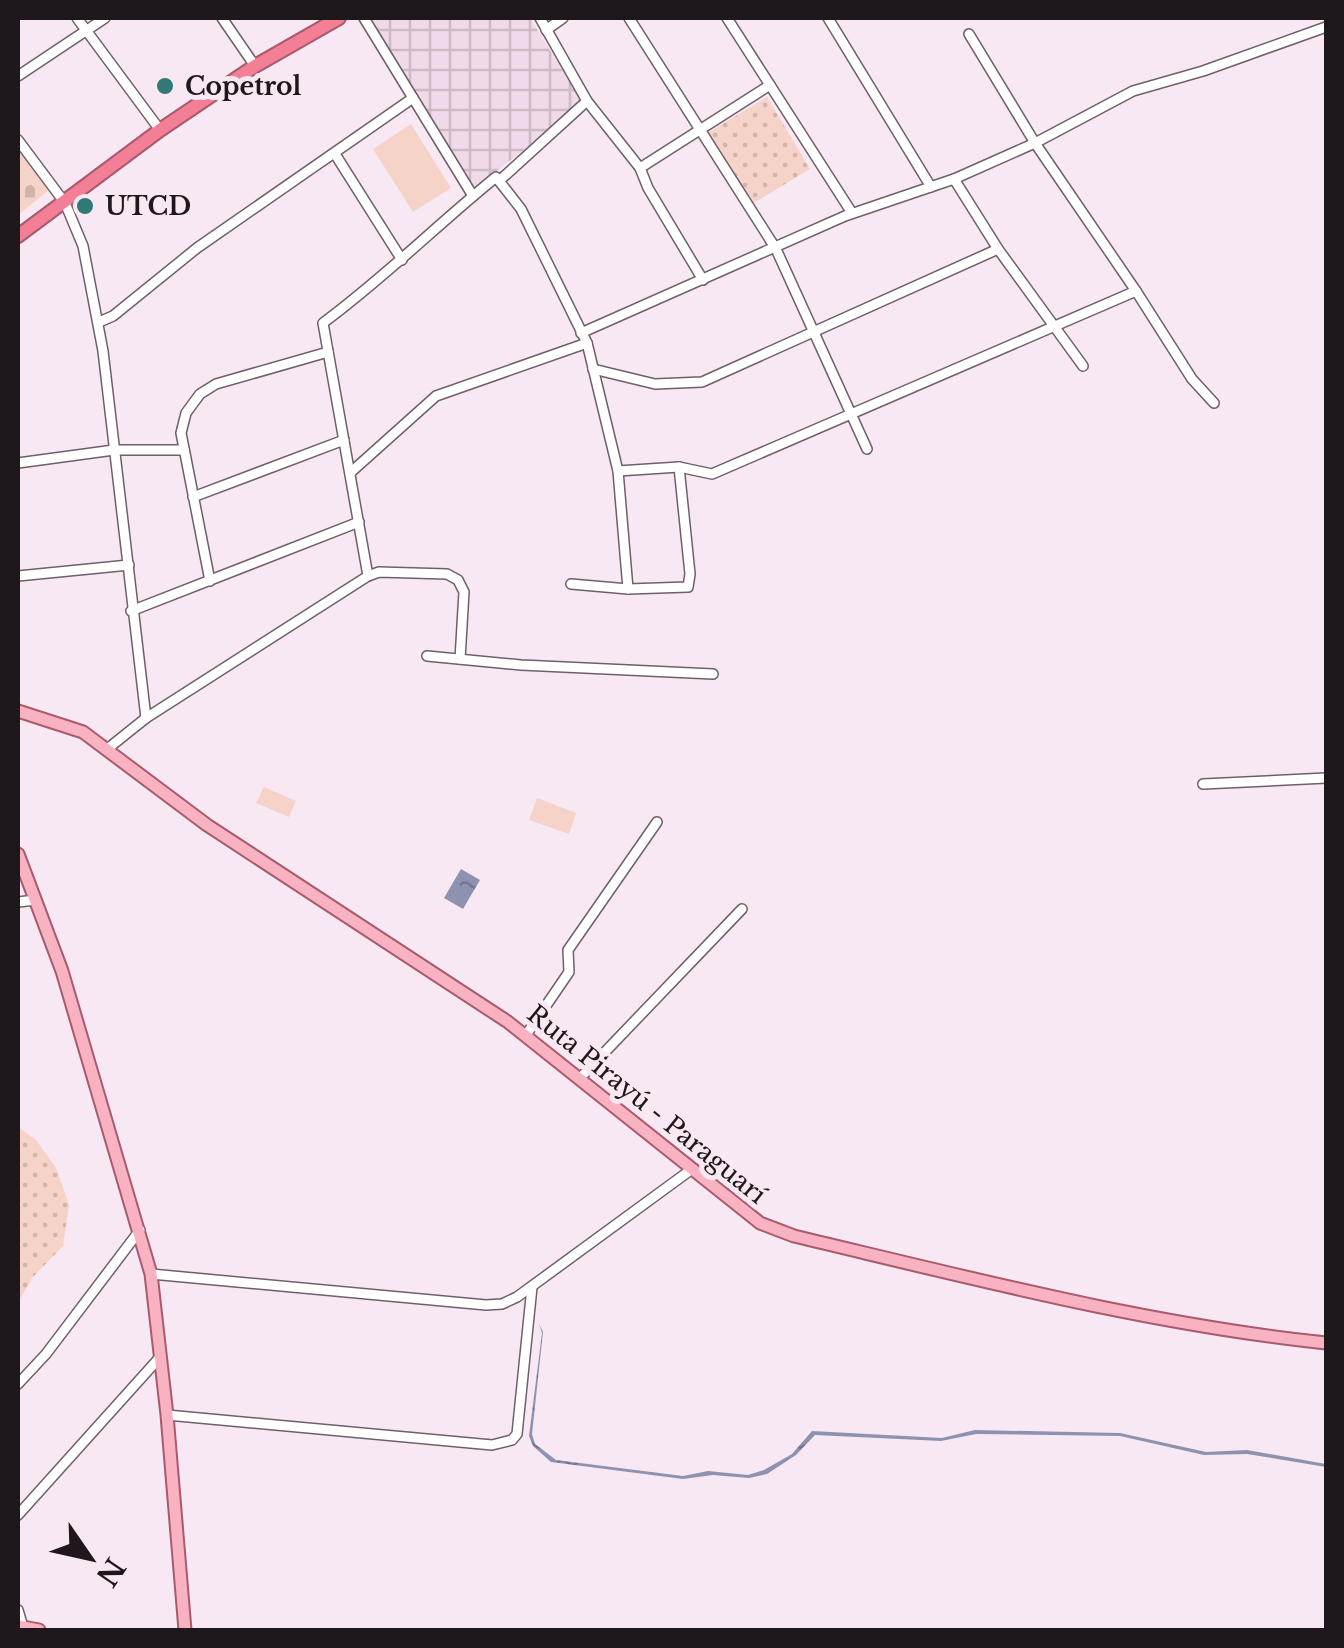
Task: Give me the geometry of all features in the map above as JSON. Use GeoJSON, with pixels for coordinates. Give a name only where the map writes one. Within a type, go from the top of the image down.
{"type":"FeatureCollection","features":[{"type":"Feature","properties":{"kind":"highway"},"geometry":{"type":"LineString","coordinates":[[18,236],[160,130],[255,66],[339,18]]}},
{"type":"Feature","properties":{"kind":"main road","name":"Ruta Pirayú - Paraguarí"},"geometry":{"type":"LineString","coordinates":[[18,710],[82,732],[207,825],[444,978],[526,1035],[760,1223],[794,1236],[1112,1311],[1326,1343]]}},
{"type":"Feature","properties":{"kind":"main road"},"geometry":{"type":"LineString","coordinates":[[18,854],[62,971],[152,1274],[185,1630]]}},
{"type":"Feature","properties":{"kind":"main road"},"geometry":{"type":"LineString","coordinates":[[20,1626],[39,1630]]}},
{"type":"Feature","properties":{"kind":"street"},"geometry":{"type":"LineString","coordinates":[[78,18],[160,130]]}},
{"type":"Feature","properties":{"kind":"street"},"geometry":{"type":"LineString","coordinates":[[18,76],[105,18]]}},
{"type":"Feature","properties":{"kind":"street"},"geometry":{"type":"LineString","coordinates":[[222,18],[255,66]]}},
{"type":"Feature","properties":{"kind":"street"},"geometry":{"type":"LineString","coordinates":[[364,18],[473,196]]}},
{"type":"Feature","properties":{"kind":"street"},"geometry":{"type":"LineString","coordinates":[[540,18],[587,100],[640,168],[703,280]]}},
{"type":"Feature","properties":{"kind":"street"},"geometry":{"type":"LineString","coordinates":[[546,30],[564,18]]}},
{"type":"Feature","properties":{"kind":"street"},"geometry":{"type":"LineString","coordinates":[[629,18],[776,248],[866,449]]}},
{"type":"Feature","properties":{"kind":"street"},"geometry":{"type":"LineString","coordinates":[[727,18],[852,213]]}},
{"type":"Feature","properties":{"kind":"street"},"geometry":{"type":"LineString","coordinates":[[828,18],[930,187]]}},
{"type":"Feature","properties":{"kind":"street"},"geometry":{"type":"LineString","coordinates":[[350,473],[436,396],[584,338],[852,213],[954,179],[1035,143],[1133,91],[1203,71],[1326,27]]}},
{"type":"Feature","properties":{"kind":"street"},"geometry":{"type":"LineString","coordinates":[[969,34],[1035,143],[1192,380],[1214,403]]}},
{"type":"Feature","properties":{"kind":"street"},"geometry":{"type":"LineString","coordinates":[[640,168],[770,85]]}},
{"type":"Feature","properties":{"kind":"street"},"geometry":{"type":"LineString","coordinates":[[99,322],[114,316],[197,248],[413,98]]}},
{"type":"Feature","properties":{"kind":"street"},"geometry":{"type":"LineString","coordinates":[[499,182],[587,100]]}},
{"type":"Feature","properties":{"kind":"street"},"geometry":{"type":"LineString","coordinates":[[18,140],[65,203],[83,246],[99,322],[146,718]]}},
{"type":"Feature","properties":{"kind":"street"},"geometry":{"type":"LineString","coordinates":[[334,154],[402,260]]}},
{"type":"Feature","properties":{"kind":"street"},"geometry":{"type":"LineString","coordinates":[[368,576],[322,324],[376,284],[496,177],[520,209],[584,338],[618,471],[628,589]]}},
{"type":"Feature","properties":{"kind":"street"},"geometry":{"type":"LineString","coordinates":[[954,179],[998,249],[1083,366]]}},
{"type":"Feature","properties":{"kind":"street"},"geometry":{"type":"LineString","coordinates":[[593,370],[655,384],[702,382],[998,249]]}},
{"type":"Feature","properties":{"kind":"street"},"geometry":{"type":"LineString","coordinates":[[618,471],[678,467],[712,474],[1136,291]]}},
{"type":"Feature","properties":{"kind":"street"},"geometry":{"type":"LineString","coordinates":[[210,581],[181,433],[186,413],[200,394],[216,384],[328,352]]}},
{"type":"Feature","properties":{"kind":"street"},"geometry":{"type":"LineString","coordinates":[[193,497],[344,440]]}},
{"type":"Feature","properties":{"kind":"street"},"geometry":{"type":"LineString","coordinates":[[18,463],[114,450],[184,450]]}},
{"type":"Feature","properties":{"kind":"street"},"geometry":{"type":"LineString","coordinates":[[571,584],[628,589],[688,586],[678,467]]}},
{"type":"Feature","properties":{"kind":"street"},"geometry":{"type":"LineString","coordinates":[[131,610],[359,522]]}},
{"type":"Feature","properties":{"kind":"street"},"geometry":{"type":"LineString","coordinates":[[18,576],[129,565]]}},
{"type":"Feature","properties":{"kind":"street"},"geometry":{"type":"LineString","coordinates":[[106,750],[146,718],[379,572],[447,574],[458,580],[464,592],[460,659]]}},
{"type":"Feature","properties":{"kind":"street"},"geometry":{"type":"LineString","coordinates":[[427,656],[713,674]]}},
{"type":"Feature","properties":{"kind":"street"},"geometry":{"type":"LineString","coordinates":[[1203,784],[1326,778]]}},
{"type":"Feature","properties":{"kind":"street"},"geometry":{"type":"LineString","coordinates":[[526,1035],[569,972],[568,950],[657,822]]}},
{"type":"Feature","properties":{"kind":"street"},"geometry":{"type":"LineString","coordinates":[[18,902],[35,900]]}},
{"type":"Feature","properties":{"kind":"street"},"geometry":{"type":"LineString","coordinates":[[580,1078],[742,909]]}},
{"type":"Feature","properties":{"kind":"street"},"geometry":{"type":"LineString","coordinates":[[152,1274],[486,1306],[502,1304],[532,1287],[692,1169]]}},
{"type":"Feature","properties":{"kind":"street"},"geometry":{"type":"LineString","coordinates":[[18,1384],[46,1354],[140,1230]]}},
{"type":"Feature","properties":{"kind":"street"},"geometry":{"type":"LineString","coordinates":[[167,1415],[492,1445],[512,1440],[516,1434],[532,1287]]}},
{"type":"Feature","properties":{"kind":"street"},"geometry":{"type":"LineString","coordinates":[[18,1514],[161,1356]]}},
{"type":"Feature","properties":{"kind":"street"},"geometry":{"type":"LineString","coordinates":[[18,1610],[20,1626]]}},
{"type":"Feature","properties":{"kind":"shaded area"},"geometry":{"type":"Polygon","coordinates":[[[530,18],[584,105],[474,188],[413,98],[370,21],[530,18]]]}},
{"type":"Feature","properties":{"kind":"green space"},"geometry":{"type":"Polygon","coordinates":[[[767,97],[810,169],[752,204],[706,134],[767,97]]]}},
{"type":"Feature","properties":{"kind":"green space"},"geometry":{"type":"Polygon","coordinates":[[[411,124],[451,188],[413,212],[373,149],[411,124]]]}},
{"type":"Feature","properties":{"kind":"green space"},"geometry":{"type":"Polygon","coordinates":[[[18,147],[49,190],[18,215],[18,147]]]}},
{"type":"Feature","properties":{"kind":"green space"},"geometry":{"type":"Polygon","coordinates":[[[264,787],[296,801],[289,817],[256,803],[264,787]]]}},
{"type":"Feature","properties":{"kind":"green space"},"geometry":{"type":"Polygon","coordinates":[[[537,798],[576,813],[569,834],[529,820],[537,798]]]}},
{"type":"Feature","properties":{"kind":"green space"},"geometry":{"type":"Polygon","coordinates":[[[18,1127],[36,1140],[56,1168],[69,1205],[63,1246],[32,1278],[18,1303],[18,1127]]]}},
{"type":"Feature","properties":{"kind":"water"},"geometry":{"type":"Polygon","coordinates":[[[461,869],[480,880],[463,909],[444,898],[461,869]]]}},
{"type":"Feature","properties":{"kind":"water"},"geometry":{"type":"Polygon","coordinates":[[[539,1324],[543,1332],[532,1434],[535,1444],[556,1460],[683,1476],[708,1471],[748,1475],[792,1454],[812,1431],[942,1438],[975,1430],[1120,1433],[1206,1452],[1247,1450],[1326,1467],[1247,1454],[1204,1455],[1120,1436],[976,1434],[941,1441],[815,1435],[796,1455],[767,1474],[749,1478],[713,1475],[683,1479],[551,1462],[533,1446],[529,1436],[542,1333],[539,1324]]]}},
{"type":"Feature","properties":{"kind":"place","name":"Copetrol"},"geometry":{"type":"Point","coordinates":[165,86]}},
{"type":"Feature","properties":{"kind":"place","name":"UTCD"},"geometry":{"type":"Point","coordinates":[85,206]}}]}
